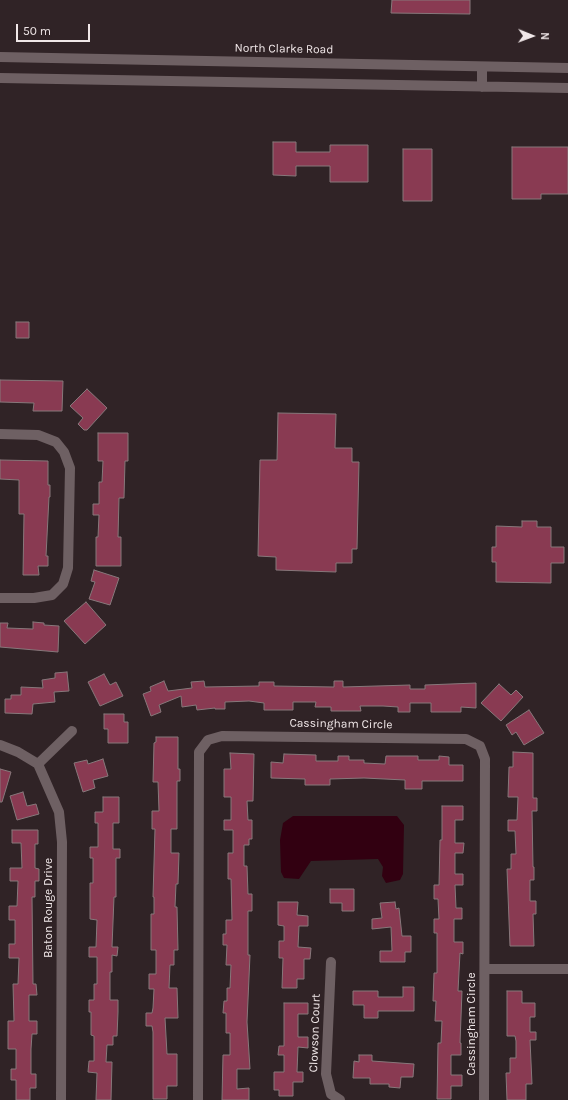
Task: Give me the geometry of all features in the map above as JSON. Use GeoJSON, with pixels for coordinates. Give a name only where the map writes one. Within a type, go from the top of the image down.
{"type":"FeatureCollection","features":[{"type":"Feature","properties":{"kind":"street","name":"North Clarke Road"},"geometry":{"type":"LineString","coordinates":[[0,57],[568,68]]}},
{"type":"Feature","properties":{"kind":"street"},"geometry":{"type":"LineString","coordinates":[[482,66],[482,87]]}},
{"type":"Feature","properties":{"kind":"street"},"geometry":{"type":"LineString","coordinates":[[0,78],[568,88]]}},
{"type":"Feature","properties":{"kind":"street"},"geometry":{"type":"LineString","coordinates":[[0,434],[38,435],[56,442],[64,452],[70,468],[68,568],[63,584],[52,595],[34,598],[0,598]]}},
{"type":"Feature","properties":{"kind":"street"},"geometry":{"type":"LineString","coordinates":[[0,746],[18,752],[38,764],[72,731]]}},
{"type":"Feature","properties":{"kind":"street","name":"Cassingham Circle"},"geometry":{"type":"LineString","coordinates":[[198,1100],[199,752],[208,740],[222,736],[466,739],[480,746],[485,759],[484,1100]]}},
{"type":"Feature","properties":{"kind":"street","name":"Baton Rouge Drive"},"geometry":{"type":"LineString","coordinates":[[38,764],[59,812],[62,842],[61,1100]]}},
{"type":"Feature","properties":{"kind":"street","name":"Clowson Court"},"geometry":{"type":"LineString","coordinates":[[331,962],[326,1074],[331,1094],[340,1100]]}},
{"type":"Feature","properties":{"kind":"street"},"geometry":{"type":"LineString","coordinates":[[485,969],[568,969]]}},
{"type":"Feature","properties":{"kind":"shaded area"},"geometry":{"type":"Polygon","coordinates":[[[293,816],[397,816],[404,825],[403,874],[400,880],[386,883],[382,876],[383,867],[378,859],[311,861],[299,879],[284,878],[281,872],[280,840],[283,823],[293,816]]]}},
{"type":"Feature","properties":{"kind":"building"},"geometry":{"type":"Polygon","coordinates":[[[392,0],[470,0],[470,14],[391,13],[392,0]]]}},
{"type":"Feature","properties":{"kind":"building"},"geometry":{"type":"Polygon","coordinates":[[[273,142],[296,142],[296,152],[330,152],[330,145],[368,145],[368,182],[330,182],[330,166],[296,166],[296,176],[273,175],[273,142]]]}},
{"type":"Feature","properties":{"kind":"building"},"geometry":{"type":"Polygon","coordinates":[[[512,147],[568,147],[568,194],[541,194],[541,199],[512,199],[512,147]]]}},
{"type":"Feature","properties":{"kind":"building"},"geometry":{"type":"Polygon","coordinates":[[[403,149],[432,149],[432,201],[403,201],[403,149]]]}},
{"type":"Feature","properties":{"kind":"building"},"geometry":{"type":"Polygon","coordinates":[[[16,322],[29,322],[29,338],[16,338],[16,322]]]}},
{"type":"Feature","properties":{"kind":"building"},"geometry":{"type":"Polygon","coordinates":[[[0,380],[63,381],[62,411],[33,411],[34,403],[0,402],[0,380]]]}},
{"type":"Feature","properties":{"kind":"building"},"geometry":{"type":"Polygon","coordinates":[[[87,389],[107,408],[87,430],[84,430],[78,424],[83,418],[70,406],[87,389]]]}},
{"type":"Feature","properties":{"kind":"building"},"geometry":{"type":"Polygon","coordinates":[[[278,413],[336,414],[335,448],[352,448],[352,462],[359,462],[357,549],[352,549],[352,563],[336,563],[336,572],[276,570],[276,557],[258,556],[260,460],[277,460],[278,413]]]}},
{"type":"Feature","properties":{"kind":"building"},"geometry":{"type":"Polygon","coordinates":[[[98,433],[128,433],[128,461],[125,461],[124,498],[119,498],[118,537],[121,537],[121,566],[96,566],[96,537],[98,537],[99,515],[93,515],[93,504],[99,504],[99,482],[102,482],[103,461],[98,461],[98,433]]]}},
{"type":"Feature","properties":{"kind":"building"},"geometry":{"type":"Polygon","coordinates":[[[0,460],[48,461],[48,485],[50,485],[50,497],[46,556],[48,556],[48,566],[38,566],[39,575],[23,575],[24,514],[19,514],[19,480],[0,479],[0,460]]]}},
{"type":"Feature","properties":{"kind":"building"},"geometry":{"type":"Polygon","coordinates":[[[522,521],[537,521],[537,527],[551,527],[551,547],[564,547],[564,563],[551,563],[551,583],[496,582],[496,562],[492,562],[492,547],[496,547],[496,526],[522,527],[522,521]]]}},
{"type":"Feature","properties":{"kind":"building"},"geometry":{"type":"Polygon","coordinates":[[[94,570],[119,578],[110,605],[89,599],[95,582],[91,581],[94,570]]]}},
{"type":"Feature","properties":{"kind":"building"},"geometry":{"type":"Polygon","coordinates":[[[86,602],[106,625],[85,644],[64,621],[86,602]]]}},
{"type":"Feature","properties":{"kind":"building"},"geometry":{"type":"Polygon","coordinates":[[[33,622],[44,623],[44,625],[59,626],[58,652],[0,647],[0,623],[8,623],[7,628],[33,629],[33,622]]]}},
{"type":"Feature","properties":{"kind":"building"},"geometry":{"type":"Polygon","coordinates":[[[67,672],[69,691],[54,692],[55,702],[33,704],[32,714],[5,713],[5,699],[11,699],[11,695],[21,695],[21,687],[43,688],[42,680],[55,678],[55,673],[67,672]]]}},
{"type":"Feature","properties":{"kind":"building"},"geometry":{"type":"Polygon","coordinates":[[[104,674],[110,685],[116,682],[123,696],[100,706],[88,682],[104,674]]]}},
{"type":"Feature","properties":{"kind":"building"},"geometry":{"type":"Polygon","coordinates":[[[164,681],[168,691],[192,688],[191,682],[204,681],[205,687],[259,686],[259,682],[274,682],[274,686],[334,687],[334,681],[343,681],[343,687],[410,685],[410,689],[425,689],[425,685],[476,683],[476,708],[461,707],[461,712],[431,712],[431,703],[410,703],[410,712],[398,712],[398,707],[383,706],[360,706],[361,711],[331,711],[331,707],[315,707],[316,702],[293,702],[293,710],[264,710],[264,703],[249,701],[225,702],[225,709],[215,708],[197,710],[196,705],[182,707],[181,696],[159,705],[161,712],[151,716],[143,694],[151,691],[150,687],[164,681]]]}},
{"type":"Feature","properties":{"kind":"building"},"geometry":{"type":"Polygon","coordinates":[[[499,684],[511,695],[516,690],[523,697],[501,721],[481,703],[499,684]]]}},
{"type":"Feature","properties":{"kind":"building"},"geometry":{"type":"Polygon","coordinates":[[[529,710],[544,733],[524,745],[516,732],[512,735],[506,725],[529,710]]]}},
{"type":"Feature","properties":{"kind":"building"},"geometry":{"type":"Polygon","coordinates":[[[104,714],[124,714],[124,722],[128,722],[128,743],[108,743],[108,729],[104,729],[104,714]]]}},
{"type":"Feature","properties":{"kind":"building"},"geometry":{"type":"Polygon","coordinates":[[[156,737],[178,737],[178,769],[180,769],[180,781],[177,781],[177,829],[171,829],[171,853],[179,853],[178,884],[176,884],[175,907],[177,907],[178,950],[174,950],[174,965],[170,965],[169,988],[177,988],[178,1018],[165,1018],[167,1054],[177,1054],[177,1086],[167,1086],[167,1099],[153,1099],[153,1032],[152,1026],[146,1026],[146,1013],[152,1013],[153,1008],[154,989],[149,989],[149,974],[156,974],[156,950],[151,950],[151,914],[154,914],[155,829],[152,829],[152,811],[159,811],[158,782],[153,782],[154,743],[156,742],[156,737]]]}},
{"type":"Feature","properties":{"kind":"building"},"geometry":{"type":"Polygon","coordinates":[[[513,752],[533,753],[533,798],[537,798],[537,811],[532,811],[534,880],[530,880],[530,901],[536,901],[536,914],[533,914],[534,946],[510,946],[507,869],[511,869],[511,854],[516,854],[515,831],[508,831],[508,820],[517,820],[518,797],[508,797],[509,767],[513,767],[513,752]]]}},
{"type":"Feature","properties":{"kind":"building"},"geometry":{"type":"Polygon","coordinates":[[[230,753],[254,754],[253,801],[247,801],[248,820],[252,820],[252,839],[249,839],[249,845],[244,845],[244,866],[247,866],[248,894],[252,894],[252,911],[248,911],[248,955],[250,955],[247,1022],[250,1069],[237,1069],[237,1089],[249,1088],[249,1100],[222,1100],[223,1055],[230,1055],[230,1033],[226,1033],[226,1013],[223,1013],[224,1001],[227,1001],[227,988],[230,988],[231,965],[226,965],[227,945],[223,945],[223,934],[226,934],[226,920],[232,920],[231,879],[228,879],[228,853],[233,853],[233,830],[224,830],[224,820],[231,820],[231,797],[224,797],[224,769],[231,769],[230,753]]]}},
{"type":"Feature","properties":{"kind":"building"},"geometry":{"type":"Polygon","coordinates":[[[284,754],[316,755],[316,761],[338,761],[338,756],[349,756],[349,760],[364,760],[364,763],[385,764],[386,756],[418,756],[418,760],[439,760],[439,756],[449,757],[449,765],[463,765],[463,781],[422,781],[422,789],[405,789],[405,780],[364,778],[330,779],[330,785],[305,785],[305,779],[271,778],[271,762],[283,763],[284,754]]]}},
{"type":"Feature","properties":{"kind":"building"},"geometry":{"type":"Polygon","coordinates":[[[103,759],[108,776],[93,780],[95,788],[83,792],[74,763],[87,760],[88,764],[103,759]]]}},
{"type":"Feature","properties":{"kind":"building"},"geometry":{"type":"Polygon","coordinates":[[[0,769],[11,772],[2,802],[0,802],[0,769]]]}},
{"type":"Feature","properties":{"kind":"building"},"geometry":{"type":"Polygon","coordinates":[[[23,792],[27,806],[36,804],[39,814],[17,820],[10,796],[23,792]]]}},
{"type":"Feature","properties":{"kind":"building"},"geometry":{"type":"Polygon","coordinates":[[[103,797],[119,797],[119,823],[113,823],[113,849],[120,849],[120,858],[116,858],[116,897],[114,897],[112,947],[118,947],[117,956],[112,955],[112,972],[110,972],[110,1000],[118,1000],[117,1036],[113,1036],[113,1045],[107,1045],[106,1062],[112,1062],[111,1100],[96,1100],[97,1073],[88,1072],[89,1061],[94,1061],[94,1036],[91,1035],[91,1012],[89,1012],[89,1000],[94,1000],[94,984],[97,984],[97,957],[89,957],[89,947],[96,947],[97,920],[90,919],[90,883],[93,883],[93,858],[90,858],[90,847],[98,847],[98,823],[95,823],[95,812],[103,812],[103,797]]]}},
{"type":"Feature","properties":{"kind":"building"},"geometry":{"type":"Polygon","coordinates":[[[442,806],[463,806],[463,820],[455,820],[455,843],[464,843],[463,853],[455,853],[455,874],[463,874],[463,885],[455,885],[456,908],[462,908],[462,919],[454,919],[454,942],[463,942],[463,954],[460,953],[458,991],[462,991],[461,1055],[451,1055],[451,1075],[462,1075],[462,1086],[451,1086],[451,1099],[437,1099],[438,1043],[441,1043],[442,1021],[435,1021],[436,1001],[433,1001],[434,973],[437,973],[437,933],[434,933],[434,919],[439,919],[438,899],[434,899],[434,885],[439,885],[440,840],[442,840],[442,806]]]}},
{"type":"Feature","properties":{"kind":"building"},"geometry":{"type":"Polygon","coordinates":[[[12,830],[38,830],[38,844],[35,844],[35,868],[39,869],[39,881],[35,881],[35,897],[32,897],[33,984],[36,984],[37,995],[29,995],[29,1021],[37,1021],[37,1034],[32,1034],[31,1049],[31,1074],[36,1074],[36,1088],[30,1088],[30,1100],[16,1100],[16,1080],[11,1080],[11,1069],[16,1069],[16,1049],[8,1049],[8,1021],[14,1021],[13,984],[18,984],[19,958],[9,958],[9,944],[15,944],[15,920],[9,920],[9,906],[17,906],[18,881],[10,881],[10,868],[22,868],[21,843],[12,843],[12,830]]]}},
{"type":"Feature","properties":{"kind":"building"},"geometry":{"type":"Polygon","coordinates":[[[330,889],[354,889],[354,911],[342,911],[342,903],[330,903],[330,889]]]}},
{"type":"Feature","properties":{"kind":"building"},"geometry":{"type":"Polygon","coordinates":[[[278,902],[298,902],[297,915],[308,916],[308,926],[299,926],[298,947],[311,948],[310,959],[304,959],[304,979],[297,979],[297,988],[282,988],[283,958],[279,958],[279,941],[284,941],[284,926],[278,925],[278,902]]]}},
{"type":"Feature","properties":{"kind":"building"},"geometry":{"type":"Polygon","coordinates":[[[395,902],[396,909],[399,908],[402,936],[411,936],[411,952],[405,952],[405,962],[380,962],[380,951],[392,951],[391,927],[372,929],[372,919],[382,918],[380,903],[395,902]]]}},
{"type":"Feature","properties":{"kind":"building"},"geometry":{"type":"Polygon","coordinates":[[[403,987],[414,987],[414,1011],[378,1011],[378,1018],[364,1018],[364,1005],[353,1005],[353,991],[378,991],[378,997],[403,997],[403,987]]]}},
{"type":"Feature","properties":{"kind":"building"},"geometry":{"type":"Polygon","coordinates":[[[507,991],[522,991],[522,1003],[535,1003],[535,1017],[530,1017],[530,1032],[536,1032],[536,1040],[530,1040],[532,1084],[526,1084],[526,1100],[507,1100],[506,1073],[510,1073],[510,1058],[516,1058],[516,1041],[515,1036],[507,1036],[507,991]]]}},
{"type":"Feature","properties":{"kind":"building"},"geometry":{"type":"Polygon","coordinates":[[[284,1003],[308,1003],[308,1014],[298,1014],[298,1037],[308,1037],[308,1048],[298,1047],[297,1072],[303,1072],[303,1082],[293,1082],[293,1096],[279,1096],[279,1090],[274,1090],[274,1072],[284,1072],[284,1055],[278,1055],[279,1046],[284,1046],[284,1003]]]}},
{"type":"Feature","properties":{"kind":"building"},"geometry":{"type":"Polygon","coordinates":[[[359,1055],[372,1055],[372,1061],[414,1064],[413,1077],[401,1077],[400,1088],[389,1087],[389,1084],[370,1084],[370,1078],[353,1078],[354,1061],[359,1062],[359,1055]]]}}]}
